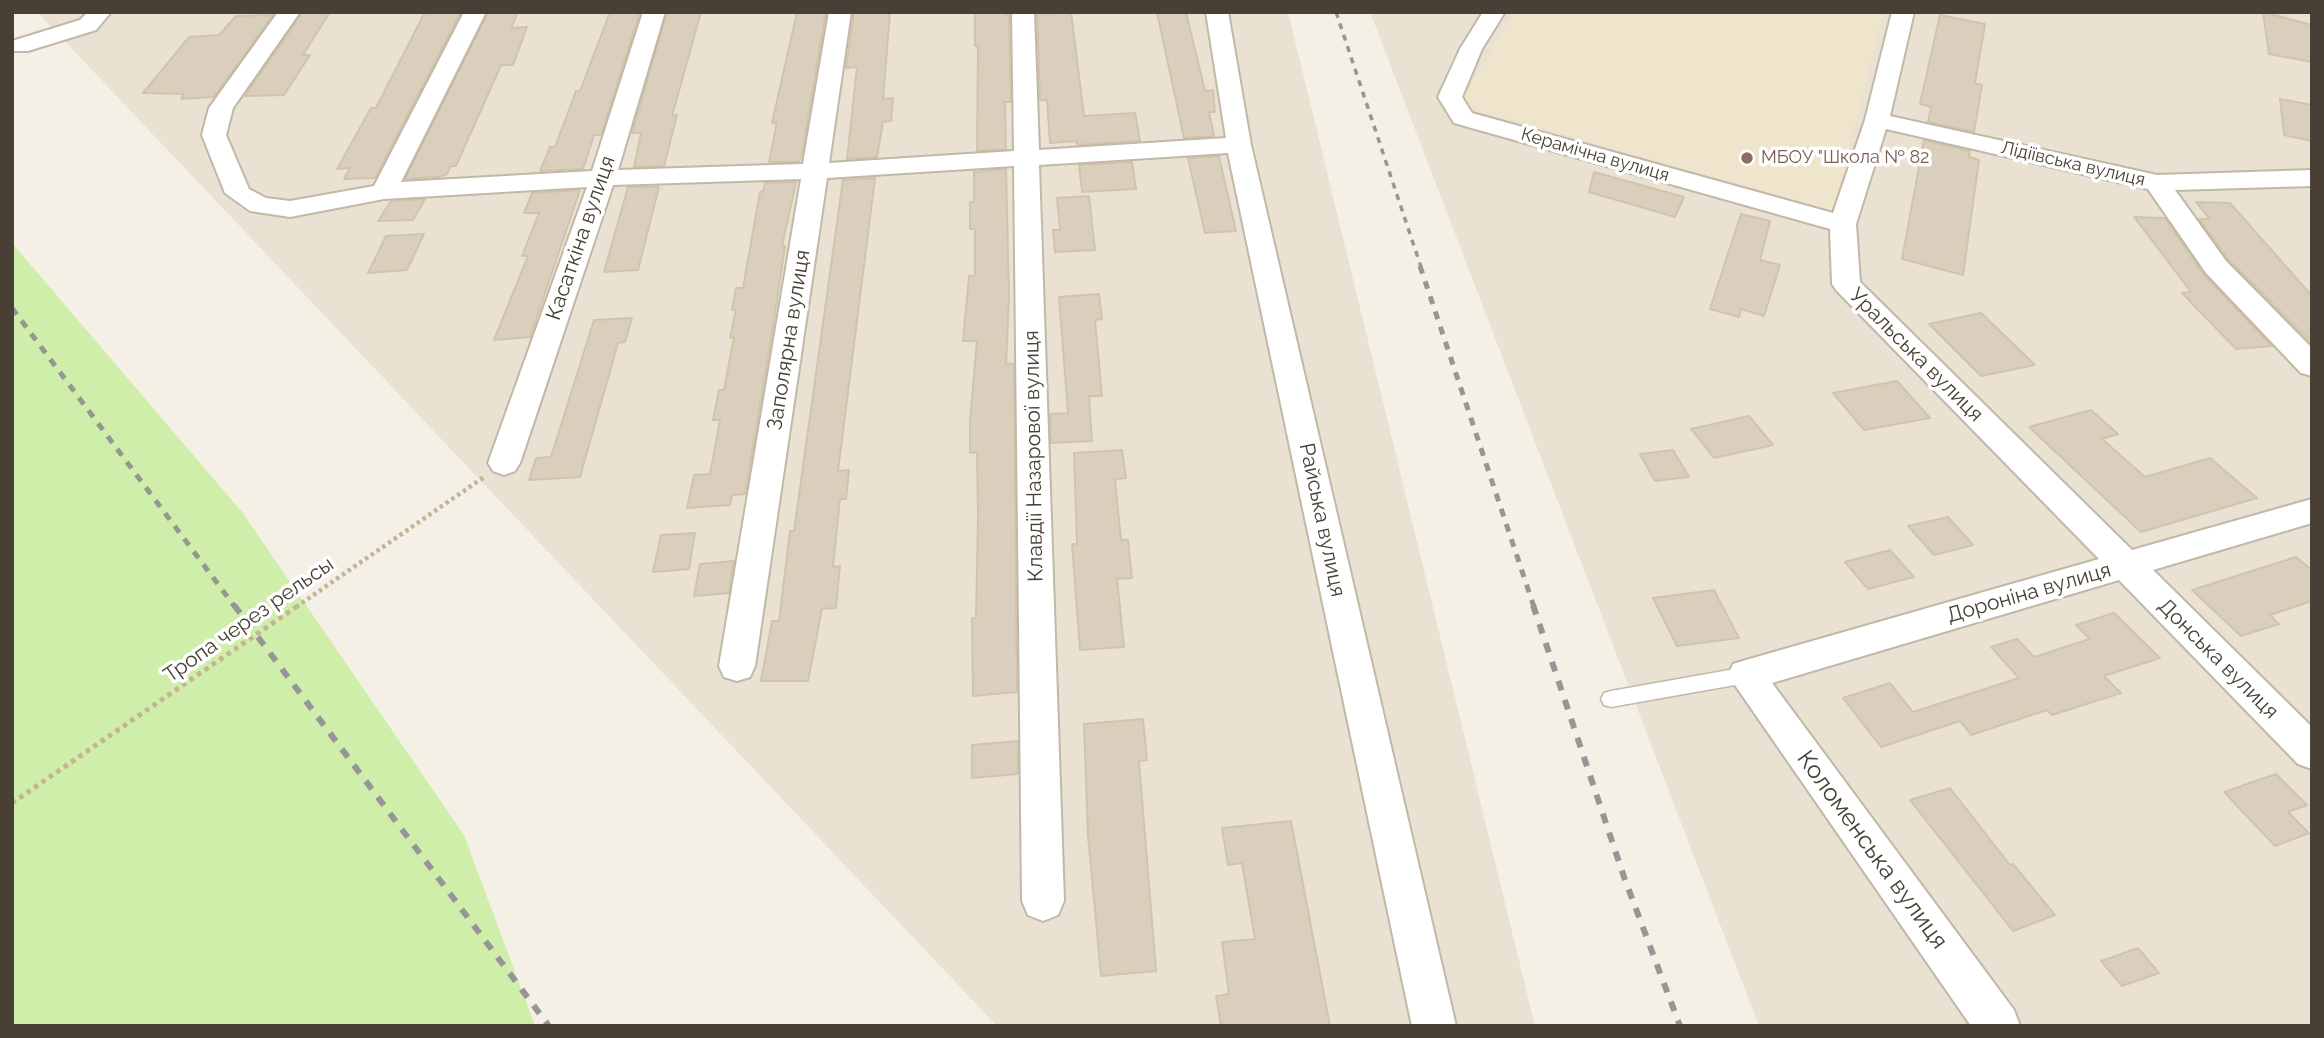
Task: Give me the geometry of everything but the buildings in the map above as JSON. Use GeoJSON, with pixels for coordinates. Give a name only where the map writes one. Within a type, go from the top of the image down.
{"type":"FeatureCollection","features":[{"type":"Feature","properties":{"kind":"street"},"geometry":{"type":"LineString","coordinates":[[20,46],[88,25],[100,12]]}},
{"type":"Feature","properties":{"kind":"street"},"geometry":{"type":"LineString","coordinates":[[289,12],[221,108],[214,135],[238,193],[259,205],[290,209],[329,204],[384,191],[603,178],[816,170],[1239,145]]}},
{"type":"Feature","properties":{"kind":"street"},"geometry":{"type":"LineString","coordinates":[[384,191],[475,12]]}},
{"type":"Feature","properties":{"kind":"street","name":"Касаткіна вулиця"},"geometry":{"type":"LineString","coordinates":[[504,463],[603,178],[654,12]]}},
{"type":"Feature","properties":{"kind":"street","name":"Заполярна вулиця"},"geometry":{"type":"LineString","coordinates":[[737,667],[840,12]]}},
{"type":"Feature","properties":{"kind":"street","name":"Клавдії Назарової вулиця"},"geometry":{"type":"LineString","coordinates":[[1023,12],[1043,901]]}},
{"type":"Feature","properties":{"kind":"street","name":"Райська вулиця"},"geometry":{"type":"LineString","coordinates":[[1217,12],[1239,145],[1434,1026]]}},
{"type":"Feature","properties":{"kind":"street","name":"Керамічна вулиця"},"geometry":{"type":"LineString","coordinates":[[1494,12],[1471,49],[1450,97],[1463,118],[1843,224]]}},
{"type":"Feature","properties":{"kind":"street","name":"Уральська вулиця"},"geometry":{"type":"LineString","coordinates":[[1903,12],[1877,120],[1843,224],[1846,284],[2124,566]]}},
{"type":"Feature","properties":{"kind":"street","name":"Лідіївська вулиця"},"geometry":{"type":"LineString","coordinates":[[1877,120],[2157,183],[2216,267],[2312,366]]}},
{"type":"Feature","properties":{"kind":"street"},"geometry":{"type":"LineString","coordinates":[[2157,183],[2312,178]]}},
{"type":"Feature","properties":{"kind":"street","name":"Дороніна вулиця"},"geometry":{"type":"LineString","coordinates":[[1746,675],[2312,511]]}},
{"type":"Feature","properties":{"kind":"street","name":"Донська вулиця"},"geometry":{"type":"LineString","coordinates":[[2124,566],[2312,752]]}},
{"type":"Feature","properties":{"kind":"street","name":"Коломенська вулиця"},"geometry":{"type":"LineString","coordinates":[[1746,675],[1998,1026]]}},
{"type":"Feature","properties":{"kind":"lane"},"geometry":{"type":"LineString","coordinates":[[1611,699],[1746,675]]}},
{"type":"Feature","properties":{"kind":"path","name":"Тропа через рельсы"},"geometry":{"type":"LineString","coordinates":[[12,803],[504,463]]}},
{"type":"Feature","properties":{"kind":"shaded area"},"geometry":{"type":"Polygon","coordinates":[[[37,12],[1288,12],[1535,1026],[997,1026],[37,12]]]}},
{"type":"Feature","properties":{"kind":"shaded area"},"geometry":{"type":"Polygon","coordinates":[[[1370,12],[2312,12],[2312,1026],[1759,1026],[1370,12]]]}},
{"type":"Feature","properties":{"kind":"shaded area","name":"МБОУ \"Школа № 82"},"geometry":{"type":"Polygon","coordinates":[[[1515,12],[1883,12],[1834,211],[1459,105],[1515,12]]]}},
{"type":"Feature","properties":{"kind":"green space"},"geometry":{"type":"Polygon","coordinates":[[[12,243],[242,512],[464,835],[535,1026],[12,1026],[12,243]]]}},
{"type":"Feature","properties":{"kind":"railway"},"geometry":{"type":"LineString","coordinates":[[1336,12],[1421,267]]}},
{"type":"Feature","properties":{"kind":"railway"},"geometry":{"type":"LineString","coordinates":[[1420,266],[1534,607]]}},
{"type":"Feature","properties":{"kind":"railway"},"geometry":{"type":"LineString","coordinates":[[12,308],[235,607]]}},
{"type":"Feature","properties":{"kind":"railway"},"geometry":{"type":"LineString","coordinates":[[234,605],[549,1026]]}},
{"type":"Feature","properties":{"kind":"railway"},"geometry":{"type":"LineString","coordinates":[[1533,605],[1624,877],[1680,1026]]}},
{"type":"Feature","properties":{"kind":"place","name":"МБОУ \"Школа № 82"},"geometry":{"type":"Point","coordinates":[1747,158]}}]}
